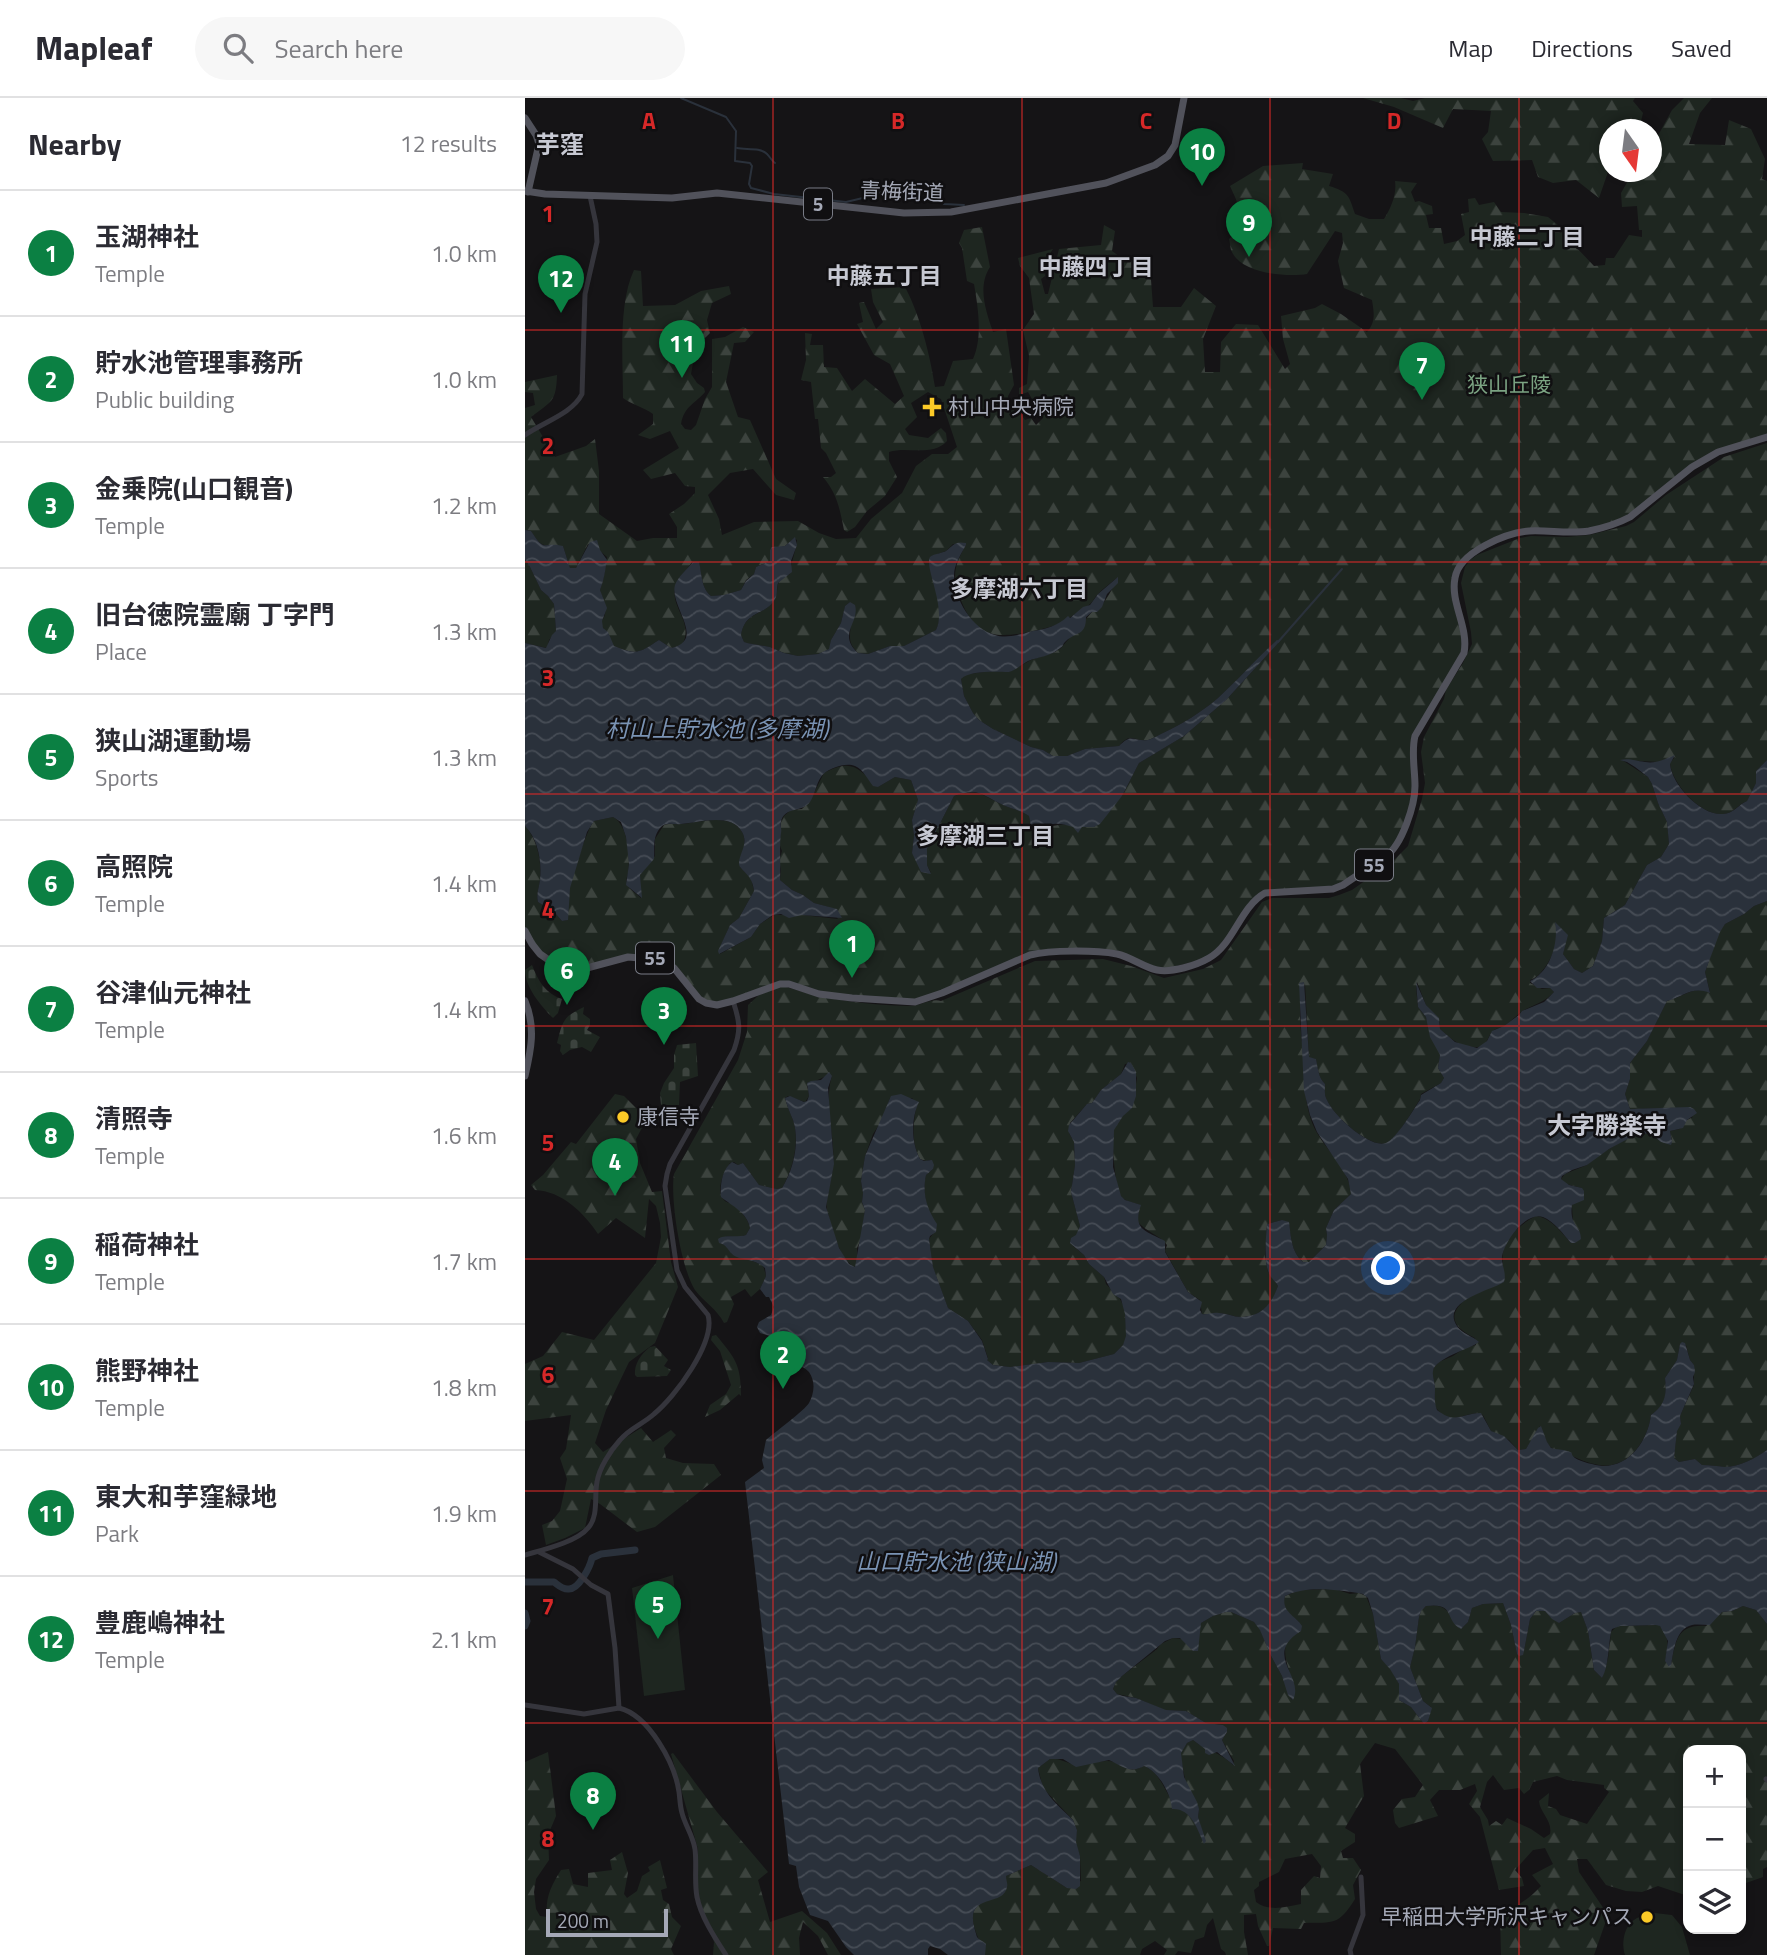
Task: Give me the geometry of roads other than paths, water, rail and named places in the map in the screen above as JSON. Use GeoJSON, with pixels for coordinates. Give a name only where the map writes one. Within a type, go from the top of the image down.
{"type":"FeatureCollection","features":[{"type":"Feature","properties":{"kind":"main road","name":"青梅街道"},"geometry":{"type":"LineString","coordinates":[[527,192],[675,198],[717,192],[904,213],[956,211],[1109,183],[1152,167],[1168,156],[1175,145],[1184,98]]}},
{"type":"Feature","properties":{"kind":"main road"},"geometry":{"type":"LineString","coordinates":[[525,118],[539,144],[527,192]]}},
{"type":"Feature","properties":{"kind":"main road","name":"55"},"geometry":{"type":"LineString","coordinates":[[525,932],[540,954],[569,969],[587,968],[628,957],[655,958],[669,963],[699,999],[717,1004],[780,984],[789,984],[819,994],[915,1002],[1030,955],[1041,953],[1114,953],[1156,970],[1198,963],[1216,953],[1259,896],[1265,893],[1328,890],[1343,885],[1393,852],[1402,836],[1415,792],[1415,736],[1464,653],[1465,638],[1454,585],[1458,566],[1463,560],[1480,548],[1520,533],[1580,532],[1621,522],[1692,467],[1718,453],[1767,437]]}},
{"type":"Feature","properties":{"kind":"main road"},"geometry":{"type":"LineString","coordinates":[[525,1001],[531,1017],[533,1035],[525,1076]]}},
{"type":"Feature","properties":{"kind":"street"},"geometry":{"type":"LineString","coordinates":[[525,435],[563,412],[582,394],[585,295],[597,242],[590,196]]}},
{"type":"Feature","properties":{"kind":"street"},"geometry":{"type":"LineString","coordinates":[[525,1555],[581,1534],[589,1528],[594,1516],[596,1482],[617,1444],[631,1428],[655,1413],[697,1363],[709,1329],[709,1319],[677,1270],[665,1181],[670,1164],[734,1051],[740,1021],[733,1001]]}},
{"type":"Feature","properties":{"kind":"street"},"geometry":{"type":"LineString","coordinates":[[537,1552],[580,1574],[591,1585],[608,1594],[619,1708]]}},
{"type":"Feature","properties":{"kind":"street"},"geometry":{"type":"LineString","coordinates":[[525,1705],[584,1714],[619,1708],[629,1711],[665,1749],[679,1790],[683,1817],[694,1844],[697,1899],[726,1955]]}},
{"type":"Feature","properties":{"kind":"street"},"geometry":{"type":"LineString","coordinates":[[1351,1955],[1350,1950],[1363,1915],[1361,1877]]}},
{"type":"Feature","properties":{"kind":"water","name":"村山上貯水池 (多摩湖)"},"geometry":{"type":"Polygon","coordinates":[[[525,530],[531,531],[542,545],[563,546],[570,568],[576,568],[590,542],[597,540],[607,560],[600,590],[607,608],[602,621],[603,628],[608,632],[614,646],[634,652],[659,640],[671,648],[681,644],[686,638],[687,630],[677,603],[675,585],[693,562],[699,562],[708,593],[711,596],[724,595],[741,590],[754,574],[756,567],[770,561],[772,547],[785,546],[795,537],[797,545],[791,561],[792,572],[778,583],[776,597],[771,604],[747,621],[741,635],[744,642],[798,656],[818,654],[829,649],[841,623],[845,606],[850,602],[855,605],[856,611],[849,640],[858,653],[868,654],[890,646],[904,646],[936,630],[939,611],[930,570],[930,557],[957,543],[966,543],[954,571],[961,603],[979,626],[1000,636],[1014,636],[1043,629],[1056,625],[1068,616],[1070,618],[1083,607],[1090,605],[1098,594],[1118,577],[1118,583],[1107,594],[1102,607],[1086,617],[1083,630],[1056,651],[1028,661],[1009,672],[977,673],[961,679],[964,696],[979,720],[1053,756],[1067,756],[1085,749],[1119,746],[1130,738],[1148,740],[1170,729],[1212,703],[1277,640],[1280,641],[1226,700],[1184,736],[1139,763],[1122,796],[1100,824],[1082,827],[1078,833],[1073,827],[1059,824],[1034,832],[1029,816],[1024,813],[983,794],[963,793],[954,796],[927,849],[927,865],[931,874],[921,872],[912,853],[912,820],[918,800],[911,780],[895,777],[878,787],[873,786],[855,766],[841,766],[827,771],[819,780],[810,802],[783,817],[780,880],[814,903],[837,909],[842,918],[802,915],[789,918],[781,914],[773,915],[760,924],[751,937],[719,954],[730,925],[739,918],[754,891],[751,880],[739,864],[744,836],[737,826],[730,822],[714,820],[662,826],[655,839],[654,859],[640,875],[642,898],[626,885],[629,864],[626,837],[621,822],[613,817],[594,821],[587,832],[570,888],[568,920],[562,921],[538,902],[540,858],[533,837],[525,826],[525,643],[546,648],[556,631],[554,604],[541,590],[525,559],[525,530]]]}},
{"type":"Feature","properties":{"kind":"water","name":"山口貯水池 (狭山湖)"},"geometry":{"type":"Polygon","coordinates":[[[1675,755],[1670,764],[1682,790],[1697,805],[1723,814],[1747,801],[1756,783],[1756,771],[1767,760],[1767,901],[1725,924],[1705,972],[1710,993],[1693,991],[1667,1001],[1647,1041],[1630,1063],[1630,1079],[1625,1094],[1630,1109],[1690,1107],[1697,1113],[1687,1120],[1683,1128],[1670,1131],[1671,1145],[1661,1142],[1650,1133],[1635,1135],[1587,1165],[1562,1176],[1561,1179],[1569,1185],[1584,1191],[1584,1200],[1572,1205],[1574,1221],[1581,1239],[1571,1243],[1555,1225],[1543,1217],[1530,1218],[1517,1229],[1502,1256],[1504,1282],[1461,1303],[1455,1310],[1457,1326],[1479,1342],[1435,1366],[1435,1402],[1437,1410],[1449,1417],[1481,1413],[1491,1431],[1504,1436],[1518,1450],[1526,1449],[1541,1426],[1551,1448],[1571,1452],[1575,1458],[1588,1463],[1612,1465],[1629,1457],[1642,1442],[1651,1415],[1664,1399],[1665,1378],[1677,1360],[1680,1344],[1685,1343],[1694,1365],[1694,1384],[1680,1416],[1681,1424],[1677,1431],[1674,1458],[1679,1462],[1695,1459],[1702,1465],[1730,1467],[1747,1462],[1767,1450],[1767,1624],[1756,1610],[1743,1606],[1722,1612],[1710,1625],[1686,1627],[1676,1641],[1669,1667],[1665,1661],[1668,1641],[1660,1626],[1620,1626],[1612,1629],[1602,1678],[1594,1670],[1588,1631],[1581,1612],[1559,1623],[1545,1611],[1536,1611],[1530,1619],[1523,1655],[1519,1656],[1503,1603],[1483,1604],[1472,1608],[1468,1622],[1461,1629],[1446,1609],[1435,1605],[1426,1606],[1419,1617],[1410,1667],[1423,1701],[1432,1708],[1428,1721],[1424,1724],[1411,1707],[1399,1700],[1399,1684],[1381,1659],[1373,1614],[1368,1598],[1363,1594],[1313,1589],[1285,1596],[1287,1610],[1302,1626],[1301,1631],[1290,1640],[1284,1657],[1294,1682],[1293,1700],[1288,1695],[1282,1676],[1254,1622],[1231,1612],[1213,1616],[1201,1623],[1198,1651],[1193,1651],[1180,1638],[1165,1641],[1122,1676],[1113,1689],[1117,1694],[1166,1710],[1186,1711],[1206,1723],[1227,1728],[1222,1740],[1235,1766],[1217,1752],[1209,1755],[1205,1753],[1205,1749],[1193,1740],[1187,1743],[1181,1753],[1184,1777],[1199,1809],[1198,1817],[1206,1841],[1204,1844],[1189,1815],[1172,1809],[1163,1784],[1155,1773],[1144,1766],[1130,1769],[1109,1760],[1076,1767],[1063,1759],[1050,1759],[1038,1768],[1040,1777],[1046,1791],[1073,1820],[1077,1830],[1080,1886],[1076,1889],[1067,1888],[1031,1865],[1006,1876],[1007,1886],[1004,1893],[980,1904],[973,1916],[977,1937],[986,1944],[985,1955],[948,1955],[930,1946],[928,1955],[854,1955],[828,1921],[810,1915],[799,1887],[796,1866],[789,1864],[745,1482],[764,1468],[762,1460],[766,1440],[809,1403],[813,1384],[809,1372],[787,1358],[765,1357],[773,1343],[773,1337],[760,1333],[757,1327],[759,1322],[771,1315],[774,1307],[769,1297],[760,1289],[766,1276],[765,1268],[735,1256],[719,1243],[718,1239],[746,1235],[750,1228],[742,1214],[721,1197],[721,1182],[726,1169],[732,1162],[738,1165],[743,1163],[759,1185],[782,1188],[793,1164],[796,1146],[795,1128],[785,1098],[790,1096],[807,1101],[807,1083],[821,1080],[829,1072],[832,1076],[828,1088],[834,1164],[826,1207],[839,1248],[849,1264],[855,1267],[865,1210],[861,1181],[865,1156],[891,1096],[901,1094],[919,1102],[913,1123],[915,1146],[920,1159],[932,1160],[934,1165],[926,1175],[925,1189],[928,1207],[937,1224],[936,1232],[929,1239],[933,1267],[948,1308],[968,1321],[982,1341],[987,1360],[993,1365],[1010,1367],[1048,1362],[1079,1363],[1114,1354],[1123,1345],[1126,1336],[1121,1299],[1113,1294],[1104,1277],[1070,1243],[1080,1226],[1071,1192],[1075,1165],[1074,1142],[1068,1131],[1069,1125],[1087,1104],[1092,1103],[1101,1090],[1121,1074],[1128,1062],[1136,1072],[1136,1096],[1132,1108],[1114,1130],[1113,1167],[1121,1196],[1141,1205],[1138,1220],[1140,1225],[1147,1232],[1165,1241],[1165,1252],[1188,1292],[1202,1302],[1202,1314],[1222,1313],[1241,1317],[1255,1315],[1273,1298],[1278,1286],[1268,1272],[1267,1224],[1282,1220],[1289,1222],[1296,1254],[1303,1262],[1309,1262],[1326,1245],[1326,1228],[1334,1210],[1351,1194],[1348,1179],[1317,1132],[1304,1091],[1299,983],[1304,982],[1309,1057],[1316,1059],[1325,1084],[1327,1100],[1337,1114],[1362,1136],[1371,1141],[1386,1143],[1405,1123],[1421,1095],[1441,1083],[1444,1078],[1438,1068],[1440,1055],[1430,1037],[1426,1017],[1418,1007],[1416,982],[1426,1005],[1439,1018],[1440,1029],[1455,1042],[1477,1048],[1487,1041],[1492,1031],[1504,1026],[1522,1011],[1544,1002],[1554,992],[1550,988],[1537,988],[1530,981],[1548,964],[1556,939],[1555,922],[1568,935],[1563,954],[1574,969],[1582,973],[1593,966],[1602,941],[1604,918],[1625,905],[1647,865],[1661,857],[1669,844],[1667,822],[1648,777],[1620,760],[1653,762],[1675,755]]]}},
{"type":"Feature","properties":{"kind":"waterway"},"geometry":{"type":"LineString","coordinates":[[681,98],[726,117],[736,131],[735,161],[750,163],[752,166],[749,184],[751,188],[774,194],[846,202],[904,185],[919,184],[925,185],[944,204],[964,205]]}},
{"type":"Feature","properties":{"kind":"waterway"},"geometry":{"type":"LineString","coordinates":[[737,148],[761,150],[775,163]]}},
{"type":"Feature","properties":{"kind":"waterway"},"geometry":{"type":"LineString","coordinates":[[1278,642],[1342,569]]}},
{"type":"Feature","properties":{"kind":"waterway"},"geometry":{"type":"LineString","coordinates":[[525,1582],[554,1582],[565,1589],[573,1588],[583,1577],[592,1558],[601,1554],[635,1550]]}},
{"type":"Feature","properties":{"kind":"waterway"},"geometry":{"type":"LineString","coordinates":[[525,1613],[525,1626]]}},
{"type":"Feature","properties":{"kind":"place","name":"熊野神社"},"geometry":{"type":"Point","coordinates":[1202,186]}},
{"type":"Feature","properties":{"kind":"place","name":"稲荷神社"},"geometry":{"type":"Point","coordinates":[1249,257]}},
{"type":"Feature","properties":{"kind":"place","name":"豊鹿嶋神社"},"geometry":{"type":"Point","coordinates":[561,313]}},
{"type":"Feature","properties":{"kind":"place","name":"東大和芋窪緑地"},"geometry":{"type":"Point","coordinates":[682,378]}},
{"type":"Feature","properties":{"kind":"place","name":"谷津仙元神社"},"geometry":{"type":"Point","coordinates":[1422,400]}},
{"type":"Feature","properties":{"kind":"place","name":"村山中央病院"},"geometry":{"type":"Point","coordinates":[932,407]}},
{"type":"Feature","properties":{"kind":"place","name":"玉湖神社"},"geometry":{"type":"Point","coordinates":[852,978]}},
{"type":"Feature","properties":{"kind":"place","name":"高照院"},"geometry":{"type":"Point","coordinates":[567,1005]}},
{"type":"Feature","properties":{"kind":"place","name":"金乗院(山口観音)"},"geometry":{"type":"Point","coordinates":[664,1045]}},
{"type":"Feature","properties":{"kind":"place","name":"康信寺"},"geometry":{"type":"Point","coordinates":[623,1117]}},
{"type":"Feature","properties":{"kind":"place","name":"旧台徳院霊廟 丁字門"},"geometry":{"type":"Point","coordinates":[615,1196]}},
{"type":"Feature","properties":{"kind":"place","name":"貯水池管理事務所"},"geometry":{"type":"Point","coordinates":[783,1389]}},
{"type":"Feature","properties":{"kind":"place","name":"狭山湖運動場"},"geometry":{"type":"Point","coordinates":[658,1639]}},
{"type":"Feature","properties":{"kind":"place","name":"清照寺"},"geometry":{"type":"Point","coordinates":[593,1830]}},
{"type":"Feature","properties":{"kind":"place","name":"早稲田大学所沢キャンパス"},"geometry":{"type":"Point","coordinates":[1647,1917]}},
{"type":"Feature","properties":{"kind":"district","name":"芋窪"},"geometry":{"type":"Point","coordinates":[560,145]}},
{"type":"Feature","properties":{"kind":"district","name":"中藤二丁目"},"geometry":{"type":"Point","coordinates":[1527,237]}},
{"type":"Feature","properties":{"kind":"district","name":"中藤四丁目"},"geometry":{"type":"Point","coordinates":[1096,267]}},
{"type":"Feature","properties":{"kind":"district","name":"中藤五丁目"},"geometry":{"type":"Point","coordinates":[884,276]}},
{"type":"Feature","properties":{"kind":"district","name":"多摩湖六丁目"},"geometry":{"type":"Point","coordinates":[1019,589]}},
{"type":"Feature","properties":{"kind":"district","name":"多摩湖三丁目"},"geometry":{"type":"Point","coordinates":[985,836]}},
{"type":"Feature","properties":{"kind":"district","name":"大字勝楽寺"},"geometry":{"type":"Point","coordinates":[1607,1126]}},
{"type":"Feature","properties":{"kind":"park label","name":"狭山丘陵"},"geometry":{"type":"Point","coordinates":[1509,385]}}]}
